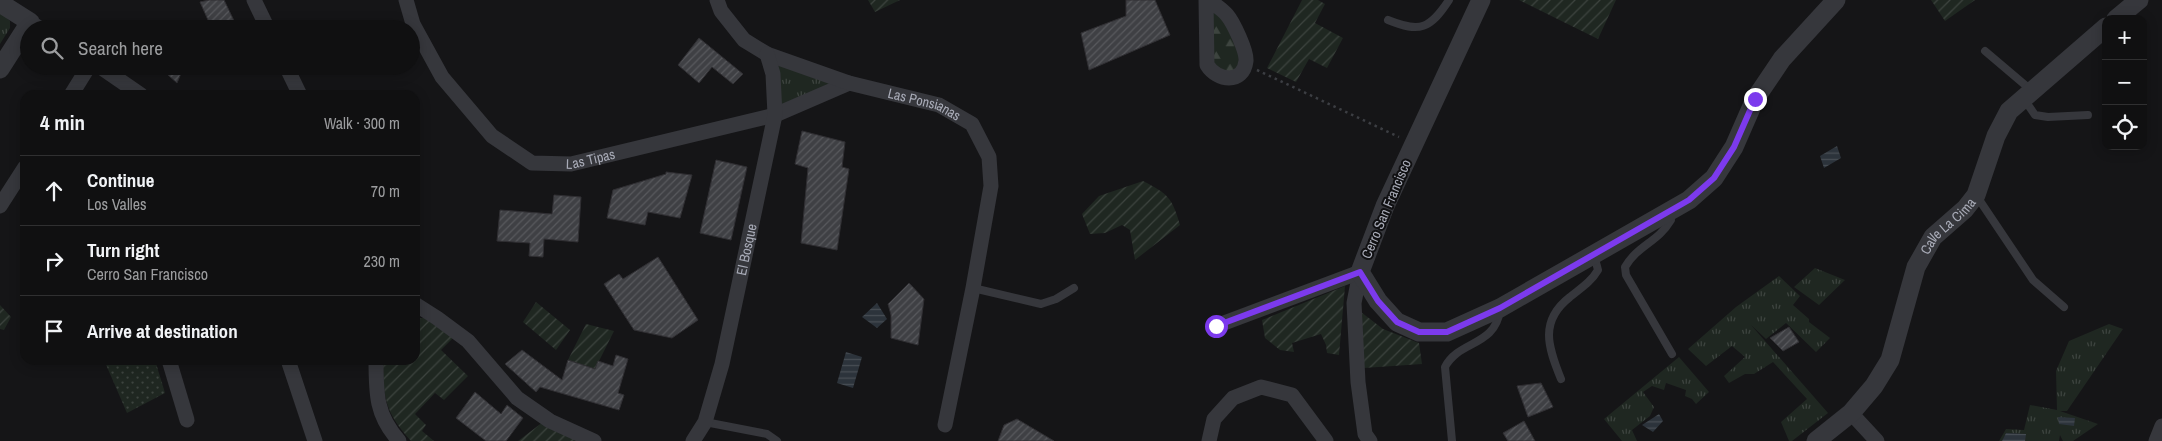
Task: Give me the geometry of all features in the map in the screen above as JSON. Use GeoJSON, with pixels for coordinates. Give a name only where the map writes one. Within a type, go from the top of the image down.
{"type":"FeatureCollection","features":[{"type":"Feature","properties":{"kind":"street"},"geometry":{"type":"LineString","coordinates":[[254,0],[264,20]]}},
{"type":"Feature","properties":{"kind":"street","name":"Las Tipas"},"geometry":{"type":"LineString","coordinates":[[406,0],[412,20]]}},
{"type":"Feature","properties":{"kind":"street","name":"Las Ponsianas"},"geometry":{"type":"LineString","coordinates":[[717,0],[721,11],[744,40],[767,54],[849,83],[938,105],[972,124],[990,158],[991,186],[973,288],[945,425]]}},
{"type":"Feature","properties":{"kind":"street"},"geometry":{"type":"LineString","coordinates":[[1208,0],[1228,15],[1245,51],[1243,70],[1230,78],[1222,78],[1212,73],[1207,65],[1208,0]]}},
{"type":"Feature","properties":{"kind":"street","name":"Cerro San Francisco"},"geometry":{"type":"LineString","coordinates":[[1481,0],[1385,206],[1360,272],[1378,301],[1397,322],[1419,332],[1447,332],[1500,308],[1689,200],[1714,178],[1734,147],[1755,99],[1782,59],[1836,0]]}},
{"type":"Feature","properties":{"kind":"street"},"geometry":{"type":"LineString","coordinates":[[2121,15],[2138,0]]}},
{"type":"Feature","properties":{"kind":"street"},"geometry":{"type":"LineString","coordinates":[[0,3],[28,20]]}},
{"type":"Feature","properties":{"kind":"street","name":"Calle La Cima"},"geometry":{"type":"LineString","coordinates":[[1816,441],[1852,413],[1874,386],[1890,360],[1916,267],[1924,250],[1934,237],[1965,209],[1976,195],[2004,119],[2009,111],[2102,31]]}},
{"type":"Feature","properties":{"kind":"street","name":"Las Tipas"},"geometry":{"type":"LineString","coordinates":[[420,37],[442,77],[492,136],[532,163],[570,164],[775,115],[849,83]]}},
{"type":"Feature","properties":{"kind":"street"},"geometry":{"type":"LineString","coordinates":[[0,69],[20,45]]}},
{"type":"Feature","properties":{"kind":"street","name":"El Bosque"},"geometry":{"type":"LineString","coordinates":[[693,441],[705,422],[722,364],[775,115],[773,74],[767,54]]}},
{"type":"Feature","properties":{"kind":"street"},"geometry":{"type":"LineString","coordinates":[[74,90],[83,75]]}},
{"type":"Feature","properties":{"kind":"street"},"geometry":{"type":"LineString","coordinates":[[112,75],[134,90]]}},
{"type":"Feature","properties":{"kind":"street"},"geometry":{"type":"LineString","coordinates":[[290,75],[298,90]]}},
{"type":"Feature","properties":{"kind":"street"},"geometry":{"type":"LineString","coordinates":[[0,206],[20,174]]}},
{"type":"Feature","properties":{"kind":"street"},"geometry":{"type":"LineString","coordinates":[[1216,326],[1360,272]]}},
{"type":"Feature","properties":{"kind":"street"},"geometry":{"type":"LineString","coordinates":[[1360,272],[1354,303],[1358,382],[1365,434],[1370,441]]}},
{"type":"Feature","properties":{"kind":"street"},"geometry":{"type":"LineString","coordinates":[[420,307],[468,341],[517,398],[550,421],[594,441]]}},
{"type":"Feature","properties":{"kind":"street"},"geometry":{"type":"LineString","coordinates":[[170,365],[187,420]]}},
{"type":"Feature","properties":{"kind":"street"},"geometry":{"type":"LineString","coordinates":[[290,365],[316,441]]}},
{"type":"Feature","properties":{"kind":"street"},"geometry":{"type":"LineString","coordinates":[[376,365],[376,397],[387,427],[399,441]]}},
{"type":"Feature","properties":{"kind":"street"},"geometry":{"type":"LineString","coordinates":[[1209,441],[1214,419],[1233,398],[1261,387],[1292,395],[1326,441]]}},
{"type":"Feature","properties":{"kind":"street"},"geometry":{"type":"LineString","coordinates":[[1852,413],[1877,441]]}},
{"type":"Feature","properties":{"kind":"street"},"geometry":{"type":"LineString","coordinates":[[2156,441],[2162,426]]}},
{"type":"Feature","properties":{"kind":"lane"},"geometry":{"type":"LineString","coordinates":[[1388,20],[1407,28],[1424,28],[1437,18],[1449,0]]}},
{"type":"Feature","properties":{"kind":"lane"},"geometry":{"type":"LineString","coordinates":[[1985,51],[2027,94],[2028,107],[2035,114],[2048,118],[2088,115]]}},
{"type":"Feature","properties":{"kind":"lane"},"geometry":{"type":"LineString","coordinates":[[1976,195],[2033,280],[2064,307]]}},
{"type":"Feature","properties":{"kind":"lane"},"geometry":{"type":"LineString","coordinates":[[1669,212],[1671,220],[1663,234],[1640,248],[1625,267],[1626,276],[1672,354]]}},
{"type":"Feature","properties":{"kind":"lane"},"geometry":{"type":"LineString","coordinates":[[1561,379],[1551,355],[1548,336],[1551,319],[1562,304],[1593,279],[1598,270],[1594,253]]}},
{"type":"Feature","properties":{"kind":"lane"},"geometry":{"type":"LineString","coordinates":[[973,288],[1041,304],[1056,299],[1074,288]]}},
{"type":"Feature","properties":{"kind":"lane"},"geometry":{"type":"LineString","coordinates":[[1452,441],[1444,367],[1450,358],[1492,333],[1498,321],[1500,308]]}},
{"type":"Feature","properties":{"kind":"lane"},"geometry":{"type":"LineString","coordinates":[[705,422],[768,434],[777,441]]}},
{"type":"Feature","properties":{"kind":"path"},"geometry":{"type":"LineString","coordinates":[[1245,64],[1414,144]]}},
{"type":"Feature","properties":{"kind":"green space"},"geometry":{"type":"Polygon","coordinates":[[[868,0],[900,0],[875,12],[868,0]]]}},
{"type":"Feature","properties":{"kind":"green space"},"geometry":{"type":"Polygon","coordinates":[[[1209,0],[1228,15],[1243,70],[1212,73],[1209,0]]]}},
{"type":"Feature","properties":{"kind":"green space"},"geometry":{"type":"Polygon","coordinates":[[[1302,0],[1318,0],[1325,4],[1315,23],[1343,38],[1327,68],[1309,59],[1296,82],[1267,68],[1302,0]]]}},
{"type":"Feature","properties":{"kind":"green space"},"geometry":{"type":"Polygon","coordinates":[[[1519,0],[1616,0],[1598,39],[1519,0]]]}},
{"type":"Feature","properties":{"kind":"green space"},"geometry":{"type":"Polygon","coordinates":[[[1931,0],[1975,0],[1945,21],[1931,0]]]}},
{"type":"Feature","properties":{"kind":"green space"},"geometry":{"type":"Polygon","coordinates":[[[0,11],[10,21],[10,28],[0,44],[0,11]]]}},
{"type":"Feature","properties":{"kind":"green space"},"geometry":{"type":"Polygon","coordinates":[[[767,54],[849,83],[775,115],[767,54]]]}},
{"type":"Feature","properties":{"kind":"green space"},"geometry":{"type":"Polygon","coordinates":[[[1143,181],[1168,197],[1180,225],[1135,260],[1130,230],[1122,225],[1105,233],[1090,234],[1082,214],[1099,196],[1143,181]]]}},
{"type":"Feature","properties":{"kind":"green space"},"geometry":{"type":"Polygon","coordinates":[[[1815,268],[1845,280],[1819,305],[1794,287],[1815,268]]]}},
{"type":"Feature","properties":{"kind":"green space"},"geometry":{"type":"Polygon","coordinates":[[[1779,276],[1800,296],[1793,305],[1809,319],[1809,322],[1830,338],[1816,352],[1786,323],[1766,339],[1751,325],[1828,413],[1792,441],[1789,441],[1781,422],[1807,399],[1773,362],[1754,374],[1745,374],[1729,383],[1724,376],[1745,357],[1732,346],[1706,366],[1688,349],[1736,307],[1779,276]]]}},
{"type":"Feature","properties":{"kind":"green space"},"geometry":{"type":"Polygon","coordinates":[[[1345,286],[1339,355],[1327,353],[1321,334],[1292,343],[1294,352],[1280,350],[1265,338],[1262,320],[1345,286]]]}},
{"type":"Feature","properties":{"kind":"green space"},"geometry":{"type":"Polygon","coordinates":[[[536,302],[570,330],[556,350],[523,322],[536,302]]]}},
{"type":"Feature","properties":{"kind":"green space"},"geometry":{"type":"Polygon","coordinates":[[[0,305],[11,317],[4,330],[0,329],[0,305]]]}},
{"type":"Feature","properties":{"kind":"green space"},"geometry":{"type":"Polygon","coordinates":[[[1361,312],[1383,329],[1419,343],[1422,364],[1364,368],[1361,312]]]}},
{"type":"Feature","properties":{"kind":"green space"},"geometry":{"type":"Polygon","coordinates":[[[420,318],[429,318],[455,336],[441,350],[468,376],[444,400],[435,393],[415,414],[426,425],[422,431],[434,441],[411,441],[402,431],[387,404],[383,365],[420,365],[420,318]]]}},
{"type":"Feature","properties":{"kind":"green space"},"geometry":{"type":"Polygon","coordinates":[[[586,324],[614,331],[595,369],[568,360],[586,324]]]}},
{"type":"Feature","properties":{"kind":"green space"},"geometry":{"type":"Polygon","coordinates":[[[2109,324],[2123,329],[2067,411],[2060,411],[2098,424],[2073,441],[2063,441],[2060,435],[2059,441],[2025,441],[2025,434],[2006,433],[2002,441],[1999,441],[2006,429],[2024,430],[2030,405],[2057,410],[2056,371],[2069,341],[2109,324]]]}},
{"type":"Feature","properties":{"kind":"green space"},"geometry":{"type":"Polygon","coordinates":[[[1679,357],[1709,392],[1696,404],[1692,399],[1685,396],[1686,390],[1666,383],[1664,390],[1652,386],[1643,392],[1654,407],[1650,416],[1632,430],[1637,441],[1622,441],[1604,419],[1679,357]]]}},
{"type":"Feature","properties":{"kind":"green space"},"geometry":{"type":"Polygon","coordinates":[[[106,365],[157,365],[165,393],[127,413],[106,365]]]}},
{"type":"Feature","properties":{"kind":"green space"},"geometry":{"type":"Polygon","coordinates":[[[543,422],[582,441],[518,441],[543,422]]]}},
{"type":"Feature","properties":{"kind":"shaded area"},"geometry":{"type":"Polygon","coordinates":[[[1837,146],[1841,158],[1824,168],[1820,156],[1837,146]]]}},
{"type":"Feature","properties":{"kind":"shaded area"},"geometry":{"type":"Polygon","coordinates":[[[877,303],[887,319],[877,328],[862,317],[877,303]]]}},
{"type":"Feature","properties":{"kind":"shaded area"},"geometry":{"type":"Polygon","coordinates":[[[846,352],[862,357],[853,388],[837,383],[846,352]]]}},
{"type":"Feature","properties":{"kind":"shaded area"},"geometry":{"type":"Polygon","coordinates":[[[1659,414],[1663,421],[1653,432],[1642,425],[1659,414]]]}},
{"type":"Feature","properties":{"kind":"shaded area"},"geometry":{"type":"Polygon","coordinates":[[[2058,417],[2075,418],[2074,426],[2059,424],[2058,417]]]}},
{"type":"Feature","properties":{"kind":"shaded area"},"geometry":{"type":"Polygon","coordinates":[[[2006,433],[2026,434],[2025,441],[2002,441],[2006,433]]]}},
{"type":"Feature","properties":{"kind":"building"},"geometry":{"type":"Polygon","coordinates":[[[224,0],[234,20],[208,20],[200,2],[224,0]]]}},
{"type":"Feature","properties":{"kind":"building"},"geometry":{"type":"Polygon","coordinates":[[[1126,0],[1155,0],[1170,35],[1089,70],[1081,33],[1126,16],[1126,0]]]}},
{"type":"Feature","properties":{"kind":"building"},"geometry":{"type":"Polygon","coordinates":[[[699,38],[743,74],[733,84],[712,67],[699,83],[678,65],[699,38]]]}},
{"type":"Feature","properties":{"kind":"building"},"geometry":{"type":"Polygon","coordinates":[[[168,75],[180,75],[177,83],[168,75]]]}},
{"type":"Feature","properties":{"kind":"building"},"geometry":{"type":"Polygon","coordinates":[[[802,131],[845,142],[842,167],[849,169],[837,250],[801,243],[808,168],[795,164],[802,131]]]}},
{"type":"Feature","properties":{"kind":"building"},"geometry":{"type":"Polygon","coordinates":[[[716,160],[747,167],[731,240],[700,233],[716,160]]]}},
{"type":"Feature","properties":{"kind":"building"},"geometry":{"type":"Polygon","coordinates":[[[666,172],[692,175],[680,218],[648,212],[645,225],[607,218],[613,190],[666,174],[666,172]]]}},
{"type":"Feature","properties":{"kind":"building"},"geometry":{"type":"Polygon","coordinates":[[[554,195],[581,197],[578,242],[544,239],[543,257],[529,256],[530,243],[497,241],[500,210],[552,214],[554,195]]]}},
{"type":"Feature","properties":{"kind":"building"},"geometry":{"type":"Polygon","coordinates":[[[658,257],[698,320],[672,338],[634,330],[604,284],[619,274],[623,279],[658,257]]]}},
{"type":"Feature","properties":{"kind":"building"},"geometry":{"type":"Polygon","coordinates":[[[909,283],[924,299],[918,345],[891,338],[891,315],[888,304],[909,283]]]}},
{"type":"Feature","properties":{"kind":"building"},"geometry":{"type":"Polygon","coordinates":[[[1789,327],[1799,342],[1783,351],[1770,338],[1789,327]]]}},
{"type":"Feature","properties":{"kind":"building"},"geometry":{"type":"Polygon","coordinates":[[[522,350],[562,380],[568,360],[595,369],[598,361],[613,366],[616,355],[628,359],[618,393],[624,395],[619,410],[540,387],[536,392],[505,364],[522,350]]]}},
{"type":"Feature","properties":{"kind":"building"},"geometry":{"type":"Polygon","coordinates":[[[1541,383],[1553,407],[1528,417],[1517,386],[1541,383]]]}},
{"type":"Feature","properties":{"kind":"building"},"geometry":{"type":"Polygon","coordinates":[[[475,392],[501,414],[507,405],[523,418],[506,441],[486,441],[456,418],[475,392]]]}},
{"type":"Feature","properties":{"kind":"building"},"geometry":{"type":"Polygon","coordinates":[[[1017,419],[1054,441],[998,441],[1004,425],[1017,419]]]}},
{"type":"Feature","properties":{"kind":"building"},"geometry":{"type":"Polygon","coordinates":[[[1524,421],[1535,441],[1508,441],[1503,433],[1524,421]]]}},
{"type":"Feature","properties":{"kind":"route"},"geometry":{"type":"LineString","coordinates":[[1216,326],[1286,298],[1360,272],[1378,301],[1397,322],[1419,332],[1447,332],[1500,308],[1689,200],[1714,178],[1734,147],[1755,99]]}}]}
